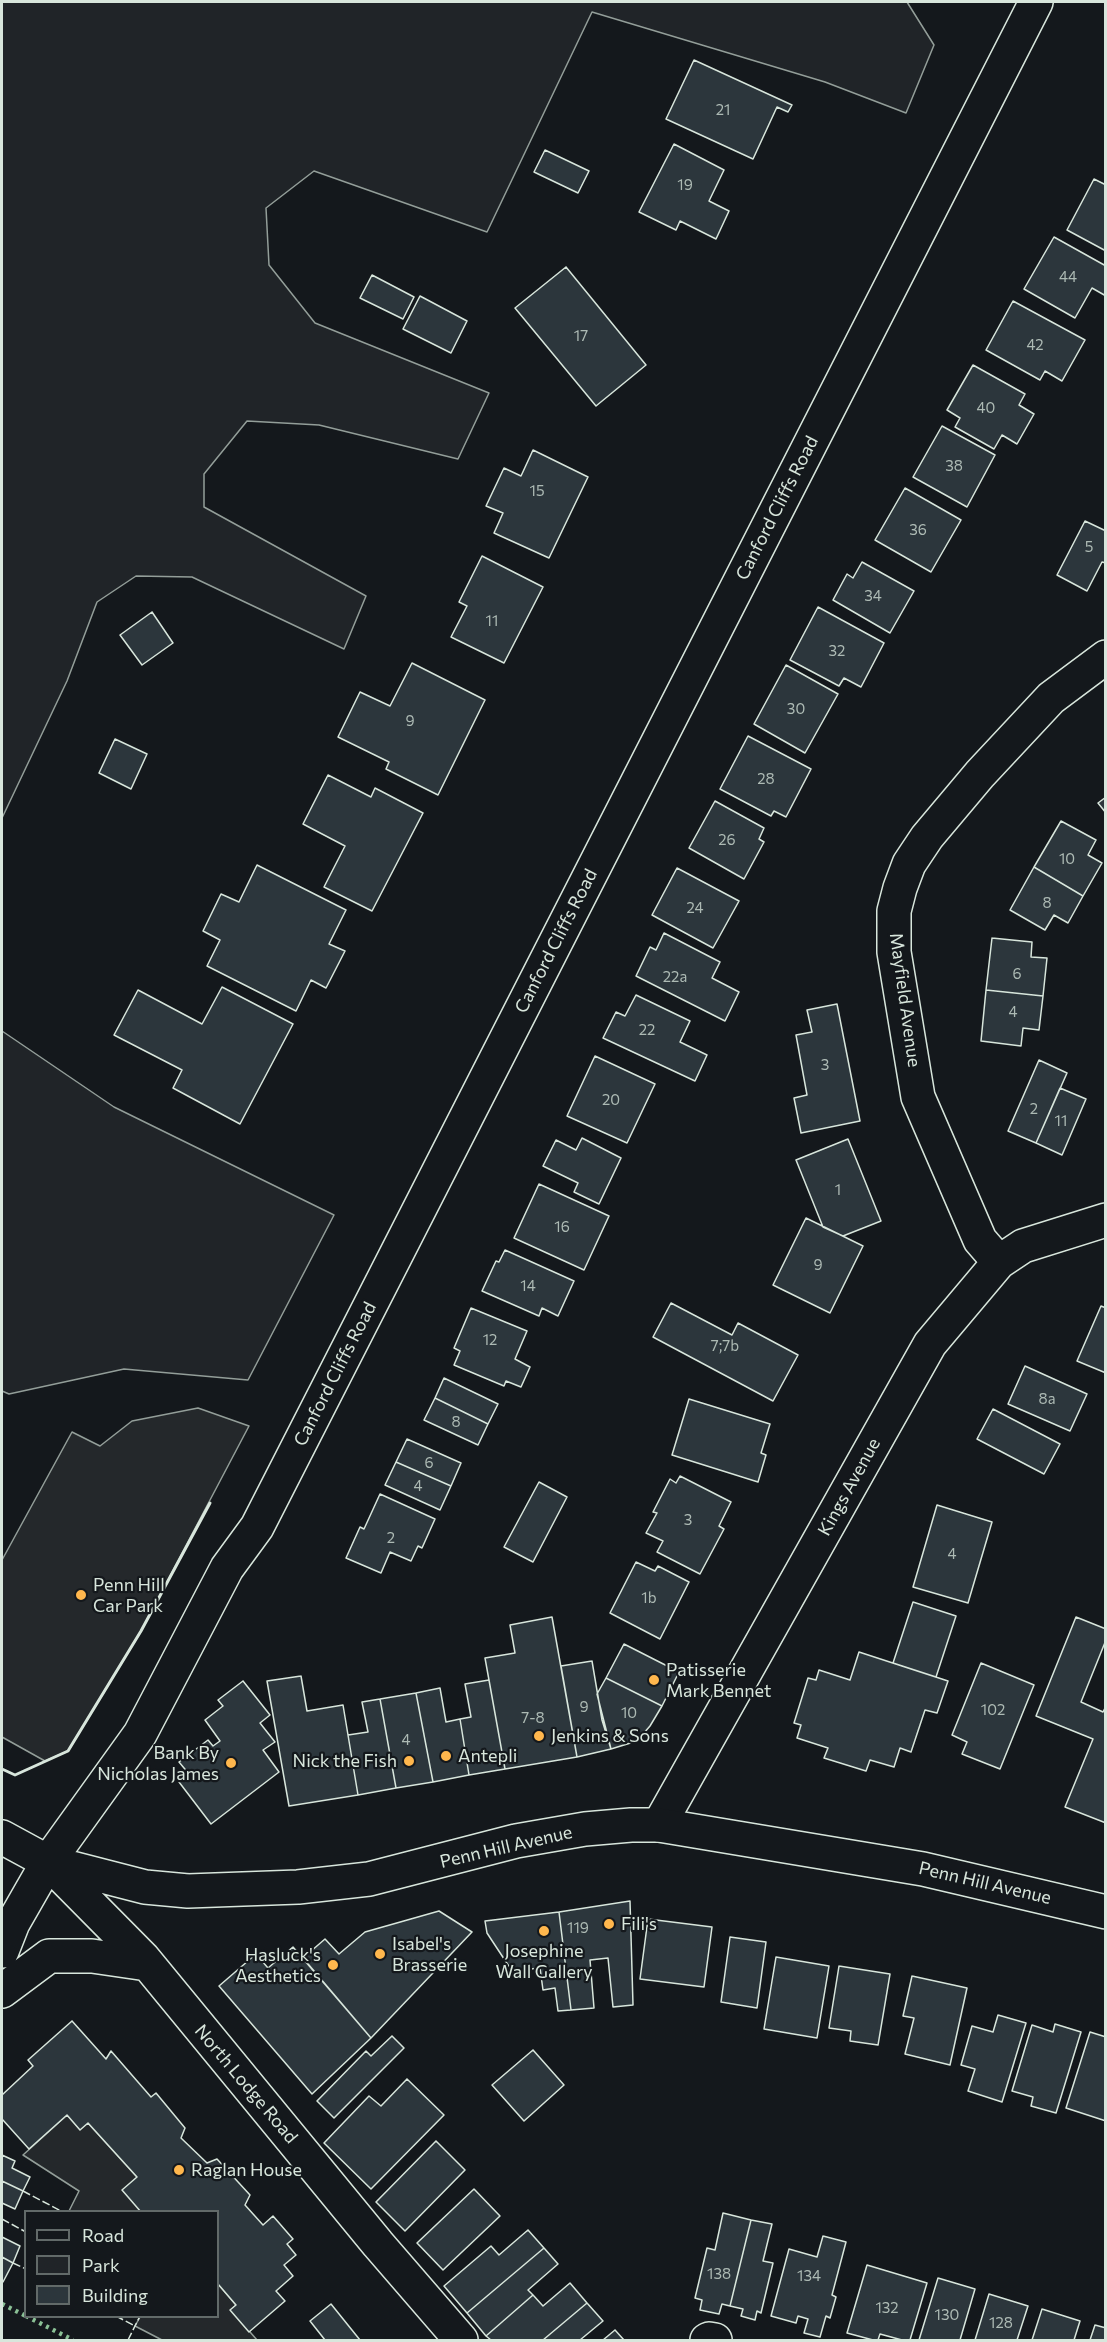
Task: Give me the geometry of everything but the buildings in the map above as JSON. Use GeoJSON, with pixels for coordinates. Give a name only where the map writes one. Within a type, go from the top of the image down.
{"type":"FeatureCollection","features":[{"type":"Feature","properties":{"kind":"street","name":"Canford Cliffs Road"},"geometry":{"type":"LineString","coordinates":[[2,1951],[13,1923],[48,1862],[140,1734],[227,1568],[257,1527],[1036,2]]}},
{"type":"Feature","properties":{"kind":"street","name":"Mayfield Avenue"},"geometry":{"type":"LineString","coordinates":[[999,1262],[980,1240],[918,1096],[894,952],[894,911],[909,864],[927,837],[980,774],[1051,698],[1106,657]]}},
{"type":"Feature","properties":{"kind":"street","name":"Kings Avenue"},"geometry":{"type":"LineString","coordinates":[[659,1825],[930,1344],[999,1262],[1023,1246],[1106,1220]]}},
{"type":"Feature","properties":{"kind":"street","name":"Penn Hill Avenue"},"geometry":{"type":"LineString","coordinates":[[48,1862],[145,1887],[188,1891],[298,1887],[369,1879],[516,1841],[631,1825],[659,1825],[923,1869],[1106,1912]]}},
{"type":"Feature","properties":{"kind":"street"},"geometry":{"type":"LineString","coordinates":[[2,1836],[48,1862]]}},
{"type":"Feature","properties":{"kind":"street","name":"North Lodge Road"},"geometry":{"type":"LineString","coordinates":[[48,1862],[147,1964],[378,2244],[461,2340]]}},
{"type":"Feature","properties":{"kind":"street"},"geometry":{"type":"LineString","coordinates":[[2,1991],[49,1956],[92,1956],[147,1964]]}},
{"type":"Feature","properties":{"kind":"street"},"geometry":{"type":"LineString","coordinates":[[707,2340],[715,2340]]}},
{"type":"Feature","properties":{"kind":"green space"},"geometry":{"type":"Polygon","coordinates":[[[2,2],[907,2],[934,45],[906,113],[825,82],[592,12],[487,232],[314,171],[266,208],[269,265],[315,323],[489,393],[458,459],[319,425],[247,421],[204,474],[204,507],[366,596],[344,649],[192,577],[136,576],[97,602],[67,681],[2,818],[2,2]]]}},
{"type":"Feature","properties":{"kind":"green space"},"geometry":{"type":"Polygon","coordinates":[[[2,1031],[114,1107],[334,1215],[248,1380],[124,1369],[9,1394],[2,1391],[2,1031]]]}},
{"type":"Feature","properties":{"kind":"shaded area","name":"Penn Hill Car Park"},"geometry":{"type":"Polygon","coordinates":[[[198,1408],[249,1426],[141,1631],[68,1751],[45,1761],[2,1737],[2,1560],[72,1432],[100,1446],[132,1421],[198,1408]]]}},
{"type":"Feature","properties":{"kind":"shaded area"},"geometry":{"type":"Polygon","coordinates":[[[67,2115],[80,2129],[88,2123],[137,2177],[141,2210],[70,2210],[79,2191],[23,2155],[67,2115]]]}},
{"type":"Feature","properties":{"kind":"shaded area"},"geometry":{"type":"Polygon","coordinates":[[[219,2285],[236,2305],[231,2310],[257,2340],[162,2340],[135,2326],[139,2318],[219,2318],[219,2285]]]}},
{"type":"Feature","properties":{"kind":"hedge"},"geometry":{"type":"LineString","coordinates":[[2,2304],[24,2315]]}},
{"type":"Feature","properties":{"kind":"hedge"},"geometry":{"type":"LineString","coordinates":[[30,2318],[73,2340]]}},
{"type":"Feature","properties":{"kind":"fence"},"geometry":{"type":"LineString","coordinates":[[23,2191],[59,2210]]}},
{"type":"Feature","properties":{"kind":"fence"},"geometry":{"type":"LineString","coordinates":[[2,2219],[24,2231]]}},
{"type":"Feature","properties":{"kind":"fence"},"geometry":{"type":"LineString","coordinates":[[13,2263],[24,2268]]}},
{"type":"Feature","properties":{"kind":"fence"},"geometry":{"type":"LineString","coordinates":[[120,2318],[135,2326]]}},
{"type":"Feature","properties":{"kind":"fence"},"geometry":{"type":"LineString","coordinates":[[128,2340],[139,2318]]}},
{"type":"Feature","properties":{"kind":"wall"},"geometry":{"type":"LineString","coordinates":[[2,1769],[15,1775],[68,1751],[141,1631],[210,1503]]}},
{"type":"Feature","properties":{"kind":"place","name":"Penn Hill Car Park"},"geometry":{"type":"Point","coordinates":[81,1595]}},
{"type":"Feature","properties":{"kind":"place","name":"Patisserie Mark Bennet"},"geometry":{"type":"Point","coordinates":[654,1680]}},
{"type":"Feature","properties":{"kind":"place","name":"Jenkins & Sons"},"geometry":{"type":"Point","coordinates":[539,1736]}},
{"type":"Feature","properties":{"kind":"place","name":"Antepli"},"geometry":{"type":"Point","coordinates":[446,1756]}},
{"type":"Feature","properties":{"kind":"place","name":"Nick the Fish"},"geometry":{"type":"Point","coordinates":[409,1761]}},
{"type":"Feature","properties":{"kind":"place","name":"Bank By Nicholas James"},"geometry":{"type":"Point","coordinates":[231,1763]}},
{"type":"Feature","properties":{"kind":"place","name":"Fili's"},"geometry":{"type":"Point","coordinates":[609,1924]}},
{"type":"Feature","properties":{"kind":"place","name":"Josephine Wall Gallery"},"geometry":{"type":"Point","coordinates":[544,1931]}},
{"type":"Feature","properties":{"kind":"place","name":"Isabel's Brasserie"},"geometry":{"type":"Point","coordinates":[380,1954]}},
{"type":"Feature","properties":{"kind":"place","name":"Hasluck's Aesthetics"},"geometry":{"type":"Point","coordinates":[333,1965]}},
{"type":"Feature","properties":{"kind":"place","name":"Raglan House"},"geometry":{"type":"Point","coordinates":[179,2170]}}]}
